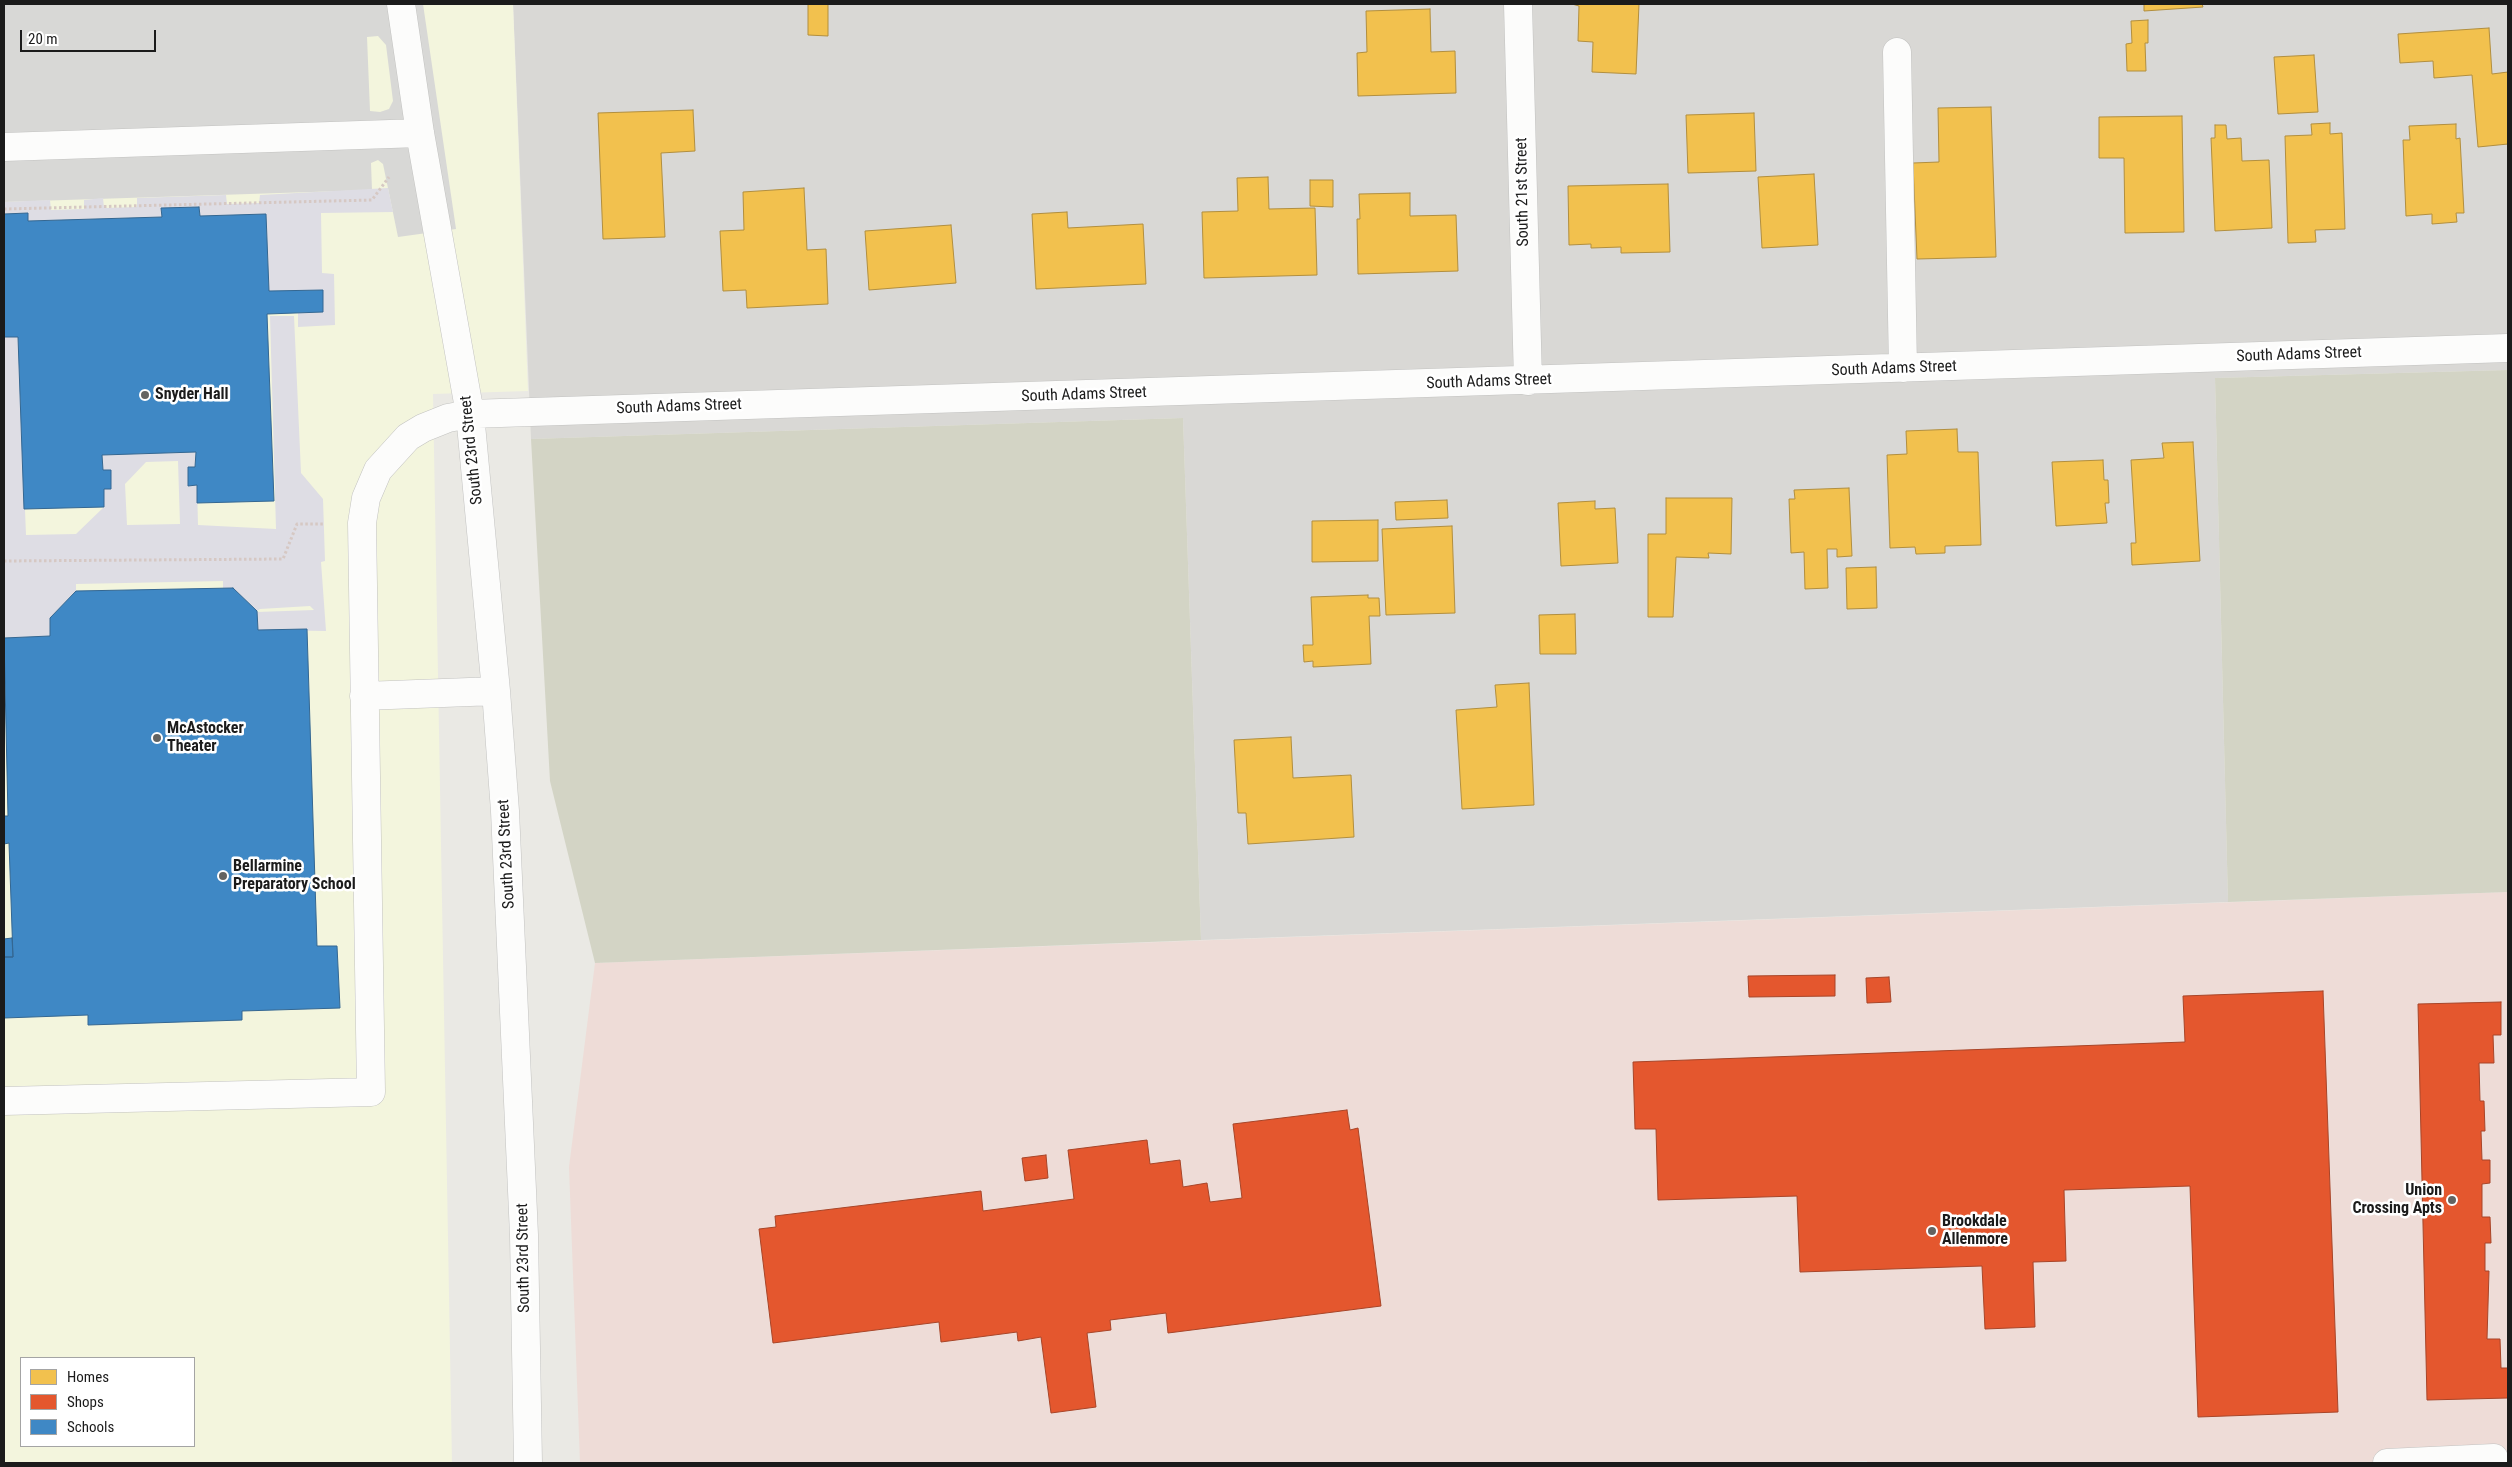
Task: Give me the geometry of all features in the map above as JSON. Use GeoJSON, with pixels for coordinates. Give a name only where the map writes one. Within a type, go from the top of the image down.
{"type":"FeatureCollection","features":[{"type":"Feature","properties":{"kind":"street","name":"South 23rd Street"},"geometry":{"type":"LineString","coordinates":[[401,4],[420,133],[470,414],[496,691],[505,810],[524,1235],[528,1463]]}},
{"type":"Feature","properties":{"kind":"street","name":"South 21st Street"},"geometry":{"type":"LineString","coordinates":[[1518,4],[1528,381]]}},
{"type":"Feature","properties":{"kind":"street"},"geometry":{"type":"LineString","coordinates":[[1897,52],[1903,368]]}},
{"type":"Feature","properties":{"kind":"street"},"geometry":{"type":"LineString","coordinates":[[4,147],[420,133]]}},
{"type":"Feature","properties":{"kind":"street","name":"South Adams Street"},"geometry":{"type":"LineString","coordinates":[[4,1101],[371,1092],[362,523],[366,498],[378,470],[394,449],[422,428],[448,418],[470,414],[2508,348]]}},
{"type":"Feature","properties":{"kind":"street"},"geometry":{"type":"LineString","coordinates":[[364,696],[496,691]]}},
{"type":"Feature","properties":{"kind":"street"},"geometry":{"type":"LineString","coordinates":[[2387,1463],[2494,1458]]}},
{"type":"Feature","properties":{"kind":"path"},"geometry":{"type":"LineString","coordinates":[[4,210],[372,200],[420,133]]}},
{"type":"Feature","properties":{"kind":"path"},"geometry":{"type":"LineString","coordinates":[[4,561],[283,559],[297,524],[362,523]]}},
{"type":"Feature","properties":{"kind":"shaded area","name":"Bellarmine Preparatory School"},"geometry":{"type":"Polygon","coordinates":[[[4,4],[513,4],[528,391],[433,394],[452,1463],[4,1463],[4,4]]]}},
{"type":"Feature","properties":{"kind":"shaded area"},"geometry":{"type":"Polygon","coordinates":[[[4,4],[423,4],[456,229],[398,237],[383,164],[378,160],[371,163],[372,190],[4,202],[4,4]],[[378,36],[367,37],[370,111],[380,112],[389,109],[393,101],[386,45],[378,36]]]}},
{"type":"Feature","properties":{"kind":"shaded area"},"geometry":{"type":"Polygon","coordinates":[[[513,4],[2508,4],[2508,370],[2215,378],[2228,902],[1201,940],[1183,418],[531,439],[513,4]]]}},
{"type":"Feature","properties":{"kind":"shaded area"},"geometry":{"type":"Polygon","coordinates":[[[388,188],[393,212],[321,213],[322,273],[334,274],[335,325],[298,327],[298,313],[323,312],[322,290],[269,291],[266,214],[200,216],[199,207],[162,208],[162,217],[28,221],[28,214],[4,214],[4,202],[50,200],[51,210],[84,209],[84,200],[103,198],[104,208],[137,207],[137,198],[226,195],[227,204],[259,203],[260,195],[388,188]]]}},
{"type":"Feature","properties":{"kind":"shaded area"},"geometry":{"type":"Polygon","coordinates":[[[270,316],[294,316],[301,473],[323,499],[325,561],[321,562],[326,631],[258,630],[257,612],[314,610],[310,606],[260,609],[257,611],[233,588],[223,588],[223,581],[76,584],[76,591],[50,618],[50,636],[4,638],[4,337],[18,337],[26,535],[76,534],[104,507],[104,489],[111,489],[111,470],[103,470],[102,455],[196,452],[195,467],[188,468],[188,485],[197,485],[198,525],[276,529],[270,316]],[[178,461],[146,462],[125,484],[127,525],[180,524],[178,461]]]}},
{"type":"Feature","properties":{"kind":"shaded area"},"geometry":{"type":"Polygon","coordinates":[[[2508,370],[2508,892],[2228,902],[2215,378],[2508,370]]]}},
{"type":"Feature","properties":{"kind":"shaded area"},"geometry":{"type":"Polygon","coordinates":[[[1183,418],[1201,940],[595,963],[550,781],[531,439],[1183,418]]]}},
{"type":"Feature","properties":{"kind":"shaded area"},"geometry":{"type":"Polygon","coordinates":[[[2508,892],[2508,1463],[1867,1463],[1867,1461],[1802,1463],[580,1463],[569,1167],[595,963],[2508,892]]]}},
{"type":"Feature","properties":{"kind":"building: Homes"},"geometry":{"type":"Polygon","coordinates":[[[808,4],[828,4],[828,36],[808,35],[808,4]]]}},
{"type":"Feature","properties":{"kind":"building: Homes"},"geometry":{"type":"Polygon","coordinates":[[[1572,4],[1639,4],[1636,74],[1592,72],[1593,42],[1578,41],[1579,6],[1572,4]]]}},
{"type":"Feature","properties":{"kind":"building: Homes"},"geometry":{"type":"Polygon","coordinates":[[[2144,4],[2202,4],[2203,7],[2144,11],[2144,4]]]}},
{"type":"Feature","properties":{"kind":"building: Homes"},"geometry":{"type":"Polygon","coordinates":[[[1430,9],[1431,52],[1455,51],[1456,93],[1358,96],[1357,53],[1367,52],[1366,11],[1430,9]]]}},
{"type":"Feature","properties":{"kind":"building: Homes"},"geometry":{"type":"Polygon","coordinates":[[[2148,20],[2148,43],[2145,43],[2146,71],[2127,71],[2126,44],[2132,43],[2131,21],[2148,20]]]}},
{"type":"Feature","properties":{"kind":"building: Homes"},"geometry":{"type":"Polygon","coordinates":[[[2489,28],[2492,74],[2508,72],[2508,144],[2478,147],[2472,75],[2434,78],[2433,61],[2400,63],[2398,34],[2489,28]]]}},
{"type":"Feature","properties":{"kind":"building: Homes"},"geometry":{"type":"Polygon","coordinates":[[[2314,55],[2318,112],[2278,114],[2274,57],[2314,55]]]}},
{"type":"Feature","properties":{"kind":"building: Homes"},"geometry":{"type":"Polygon","coordinates":[[[1991,107],[1996,257],[1917,259],[1913,163],[1939,162],[1938,108],[1991,107]]]}},
{"type":"Feature","properties":{"kind":"building: Homes"},"geometry":{"type":"Polygon","coordinates":[[[693,110],[695,151],[661,153],[665,237],[603,239],[598,113],[693,110]]]}},
{"type":"Feature","properties":{"kind":"building: Homes"},"geometry":{"type":"Polygon","coordinates":[[[1754,113],[1756,171],[1688,173],[1686,115],[1754,113]]]}},
{"type":"Feature","properties":{"kind":"building: Homes"},"geometry":{"type":"Polygon","coordinates":[[[2182,116],[2184,232],[2125,233],[2124,158],[2099,158],[2099,117],[2182,116]]]}},
{"type":"Feature","properties":{"kind":"building: Homes"},"geometry":{"type":"Polygon","coordinates":[[[2330,123],[2330,134],[2342,133],[2345,229],[2315,230],[2316,242],[2288,243],[2285,136],[2312,135],[2311,124],[2330,123]]]}},
{"type":"Feature","properties":{"kind":"building: Homes"},"geometry":{"type":"Polygon","coordinates":[[[2456,124],[2456,139],[2460,138],[2464,213],[2456,213],[2457,222],[2432,224],[2432,214],[2406,216],[2403,140],[2410,140],[2409,126],[2456,124]]]}},
{"type":"Feature","properties":{"kind":"building: Homes"},"geometry":{"type":"Polygon","coordinates":[[[2215,125],[2226,125],[2227,139],[2241,138],[2242,161],[2269,160],[2272,228],[2215,231],[2211,138],[2215,138],[2215,125]]]}},
{"type":"Feature","properties":{"kind":"building: Homes"},"geometry":{"type":"Polygon","coordinates":[[[1814,174],[1818,245],[1762,248],[1758,177],[1814,174]]]}},
{"type":"Feature","properties":{"kind":"building: Homes"},"geometry":{"type":"Polygon","coordinates":[[[1268,177],[1269,209],[1315,208],[1317,275],[1204,278],[1202,212],[1238,211],[1237,178],[1268,177]]]}},
{"type":"Feature","properties":{"kind":"building: Homes"},"geometry":{"type":"Polygon","coordinates":[[[1310,180],[1333,180],[1333,207],[1310,206],[1310,180]]]}},
{"type":"Feature","properties":{"kind":"building: Homes"},"geometry":{"type":"Polygon","coordinates":[[[1668,184],[1670,252],[1621,253],[1621,247],[1591,248],[1591,244],[1569,245],[1568,186],[1668,184]]]}},
{"type":"Feature","properties":{"kind":"building: Homes"},"geometry":{"type":"Polygon","coordinates":[[[804,188],[807,250],[826,249],[828,304],[747,308],[746,290],[723,291],[720,231],[744,230],[743,192],[804,188]]]}},
{"type":"Feature","properties":{"kind":"building: Homes"},"geometry":{"type":"Polygon","coordinates":[[[1410,193],[1410,216],[1456,215],[1458,271],[1358,274],[1357,219],[1360,219],[1359,194],[1410,193]]]}},
{"type":"Feature","properties":{"kind":"building: Homes"},"geometry":{"type":"Polygon","coordinates":[[[1067,212],[1068,228],[1143,224],[1146,284],[1036,289],[1032,214],[1067,212]]]}},
{"type":"Feature","properties":{"kind":"building: Homes"},"geometry":{"type":"Polygon","coordinates":[[[951,225],[956,283],[869,290],[865,231],[951,225]]]}},
{"type":"Feature","properties":{"kind":"building: Homes"},"geometry":{"type":"Polygon","coordinates":[[[1957,429],[1958,452],[1978,452],[1981,545],[1945,546],[1945,553],[1916,554],[1915,547],[1890,548],[1887,455],[1907,454],[1906,431],[1957,429]]]}},
{"type":"Feature","properties":{"kind":"building: Homes"},"geometry":{"type":"Polygon","coordinates":[[[2193,442],[2200,561],[2132,565],[2131,543],[2136,543],[2131,460],[2164,458],[2162,443],[2193,442]]]}},
{"type":"Feature","properties":{"kind":"building: Homes"},"geometry":{"type":"Polygon","coordinates":[[[2103,460],[2104,480],[2108,480],[2109,503],[2105,503],[2107,523],[2056,526],[2052,462],[2103,460]]]}},
{"type":"Feature","properties":{"kind":"building: Homes"},"geometry":{"type":"Polygon","coordinates":[[[1849,488],[1852,556],[1837,557],[1837,549],[1827,549],[1828,588],[1805,589],[1804,552],[1791,553],[1789,499],[1795,499],[1794,490],[1849,488]]]}},
{"type":"Feature","properties":{"kind":"building: Homes"},"geometry":{"type":"Polygon","coordinates":[[[1666,498],[1732,498],[1731,554],[1708,553],[1709,558],[1676,557],[1673,617],[1648,617],[1648,534],[1666,534],[1666,498]]]}},
{"type":"Feature","properties":{"kind":"building: Homes"},"geometry":{"type":"Polygon","coordinates":[[[1447,500],[1448,518],[1396,520],[1395,502],[1447,500]]]}},
{"type":"Feature","properties":{"kind":"building: Homes"},"geometry":{"type":"Polygon","coordinates":[[[1595,501],[1595,509],[1615,508],[1618,563],[1561,566],[1558,503],[1595,501]]]}},
{"type":"Feature","properties":{"kind":"building: Homes"},"geometry":{"type":"Polygon","coordinates":[[[1378,520],[1378,561],[1312,562],[1312,521],[1378,520]]]}},
{"type":"Feature","properties":{"kind":"building: Homes"},"geometry":{"type":"Polygon","coordinates":[[[1452,526],[1455,613],[1386,615],[1382,529],[1452,526]]]}},
{"type":"Feature","properties":{"kind":"building: Homes"},"geometry":{"type":"Polygon","coordinates":[[[1876,567],[1877,608],[1847,609],[1846,568],[1876,567]]]}},
{"type":"Feature","properties":{"kind":"building: Homes"},"geometry":{"type":"Polygon","coordinates":[[[1368,595],[1368,598],[1379,598],[1380,616],[1369,616],[1371,664],[1313,667],[1313,661],[1304,662],[1303,645],[1313,645],[1311,597],[1368,595]]]}},
{"type":"Feature","properties":{"kind":"building: Homes"},"geometry":{"type":"Polygon","coordinates":[[[1575,614],[1576,654],[1540,654],[1539,615],[1575,614]]]}},
{"type":"Feature","properties":{"kind":"building: Homes"},"geometry":{"type":"Polygon","coordinates":[[[1529,683],[1534,805],[1462,809],[1456,710],[1497,707],[1495,685],[1529,683]]]}},
{"type":"Feature","properties":{"kind":"building: Homes"},"geometry":{"type":"Polygon","coordinates":[[[1291,737],[1293,778],[1351,775],[1354,837],[1248,844],[1246,813],[1238,813],[1234,740],[1291,737]]]}},
{"type":"Feature","properties":{"kind":"building: Shops"},"geometry":{"type":"Polygon","coordinates":[[[1835,975],[1835,996],[1749,997],[1748,976],[1835,975]]]}},
{"type":"Feature","properties":{"kind":"building: Shops"},"geometry":{"type":"Polygon","coordinates":[[[1889,977],[1891,1002],[1867,1003],[1866,978],[1889,977]]]}},
{"type":"Feature","properties":{"kind":"building: Shops","name":"Brookdale Allenmore"},"geometry":{"type":"Polygon","coordinates":[[[2323,991],[2338,1412],[2198,1417],[2190,1186],[2064,1190],[2066,1261],[2033,1262],[2035,1327],[1985,1329],[1982,1266],[1800,1272],[1797,1196],[1658,1200],[1656,1129],[1635,1129],[1633,1062],[2185,1042],[2183,996],[2323,991]]]}},
{"type":"Feature","properties":{"kind":"building: Shops","name":"Union Crossing Apts"},"geometry":{"type":"Polygon","coordinates":[[[2501,1002],[2501,1035],[2493,1035],[2494,1063],[2479,1063],[2480,1101],[2484,1101],[2485,1131],[2481,1131],[2482,1160],[2490,1160],[2490,1183],[2482,1184],[2482,1217],[2490,1217],[2491,1243],[2485,1243],[2485,1271],[2489,1271],[2487,1339],[2500,1339],[2501,1368],[2508,1368],[2508,1398],[2427,1400],[2418,1004],[2501,1002]]]}},
{"type":"Feature","properties":{"kind":"building: Shops"},"geometry":{"type":"Polygon","coordinates":[[[1347,1110],[1350,1130],[1358,1128],[1381,1306],[1168,1333],[1166,1313],[1110,1320],[1111,1330],[1087,1333],[1096,1407],[1051,1413],[1041,1337],[1018,1341],[1017,1332],[941,1342],[939,1322],[773,1343],[759,1229],[776,1227],[775,1216],[981,1191],[983,1211],[1074,1199],[1068,1150],[1147,1140],[1150,1164],[1180,1160],[1183,1187],[1207,1183],[1210,1202],[1242,1198],[1233,1124],[1347,1110]]]}},
{"type":"Feature","properties":{"kind":"building: Shops"},"geometry":{"type":"Polygon","coordinates":[[[1046,1155],[1048,1178],[1025,1181],[1022,1158],[1046,1155]]]}},
{"type":"Feature","properties":{"kind":"building: Schools","name":"Snyder Hall"},"geometry":{"type":"Polygon","coordinates":[[[199,207],[200,216],[266,214],[269,291],[323,290],[323,312],[267,314],[274,501],[197,503],[197,485],[188,486],[188,467],[195,467],[196,452],[102,455],[103,470],[111,470],[111,489],[104,489],[104,507],[24,509],[18,337],[4,337],[4,214],[28,213],[28,221],[162,217],[161,208],[199,207]]]}},
{"type":"Feature","properties":{"kind":"building: Schools"},"geometry":{"type":"Polygon","coordinates":[[[233,588],[257,611],[258,630],[307,629],[317,946],[337,946],[340,1008],[242,1011],[242,1020],[88,1025],[88,1015],[4,1018],[4,957],[13,957],[9,843],[4,844],[4,816],[8,816],[4,638],[50,636],[50,618],[76,591],[233,588]]]}},
{"type":"Feature","properties":{"kind":"building: Schools"},"geometry":{"type":"Polygon","coordinates":[[[12,938],[13,957],[4,957],[4,939],[12,938]]]}},
{"type":"Feature","properties":{"kind":"place","name":"Snyder Hall"},"geometry":{"type":"Point","coordinates":[145,395]}},
{"type":"Feature","properties":{"kind":"place","name":"McAstocker Theater"},"geometry":{"type":"Point","coordinates":[157,738]}},
{"type":"Feature","properties":{"kind":"place","name":"Bellarmine Preparatory School"},"geometry":{"type":"Point","coordinates":[223,876]}},
{"type":"Feature","properties":{"kind":"place","name":"Union Crossing Apts"},"geometry":{"type":"Point","coordinates":[2452,1200]}},
{"type":"Feature","properties":{"kind":"place","name":"Brookdale Allenmore"},"geometry":{"type":"Point","coordinates":[1932,1231]}}]}
